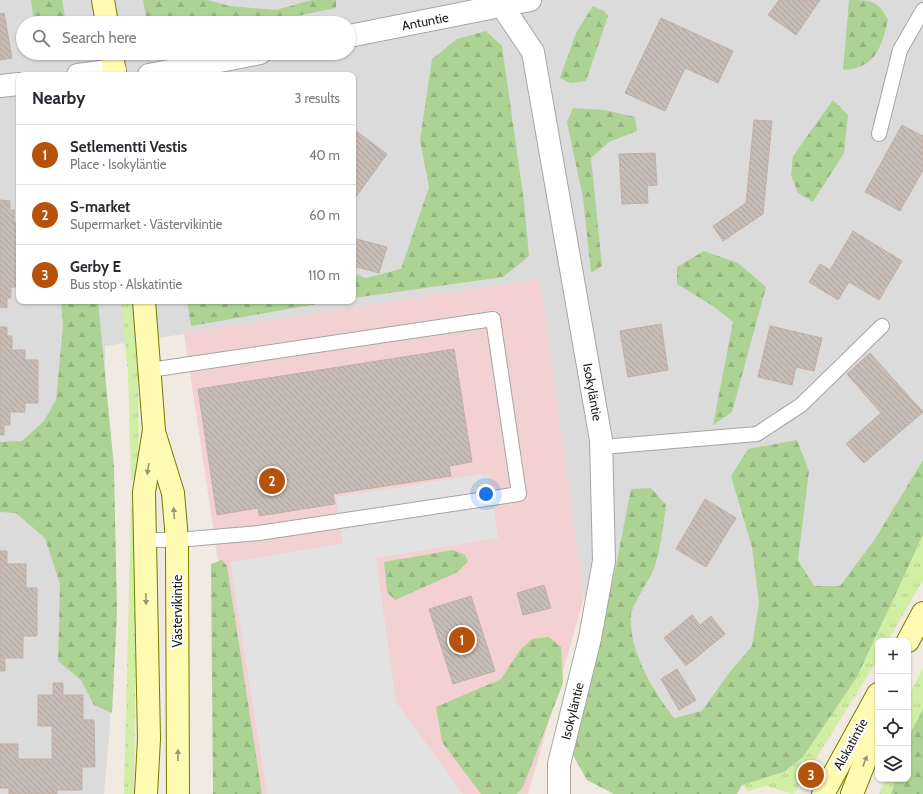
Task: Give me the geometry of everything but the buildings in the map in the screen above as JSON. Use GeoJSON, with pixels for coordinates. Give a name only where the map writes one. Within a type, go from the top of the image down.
{"type":"FeatureCollection","features":[{"type":"Feature","properties":{"kind":"main road"},"geometry":{"type":"LineString","coordinates":[[102,0],[105,16]]}},
{"type":"Feature","properties":{"kind":"main road","name":"Västervikintie"},"geometry":{"type":"LineString","coordinates":[[144,304],[154,430],[173,493],[176,540],[178,794]]}},
{"type":"Feature","properties":{"kind":"main road","name":"Västervikintie"},"geometry":{"type":"LineString","coordinates":[[146,794],[149,739],[144,492],[154,430]]}},
{"type":"Feature","properties":{"kind":"main road"},"geometry":{"type":"LineString","coordinates":[[911,640],[916,626]]}},
{"type":"Feature","properties":{"kind":"main road","name":"Alskatintie"},"geometry":{"type":"LineString","coordinates":[[823,794],[875,699]]}},
{"type":"Feature","properties":{"kind":"main road","name":"Alskatintie"},"geometry":{"type":"LineString","coordinates":[[852,794],[875,736]]}},
{"type":"Feature","properties":{"kind":"street","name":"Antuntie"},"geometry":{"type":"LineString","coordinates":[[356,34],[499,3],[530,0]]}},
{"type":"Feature","properties":{"kind":"street","name":"Isokyläntie"},"geometry":{"type":"LineString","coordinates":[[499,3],[533,52],[602,447],[604,561],[590,638],[559,764],[559,794]]}},
{"type":"Feature","properties":{"kind":"street"},"geometry":{"type":"LineString","coordinates":[[163,72],[224,60]]}},
{"type":"Feature","properties":{"kind":"street"},"geometry":{"type":"LineString","coordinates":[[90,72],[114,66]]}},
{"type":"Feature","properties":{"kind":"street"},"geometry":{"type":"LineString","coordinates":[[0,86],[16,84]]}},
{"type":"Feature","properties":{"kind":"lane"},"geometry":{"type":"LineString","coordinates":[[880,134],[900,50],[923,10]]}},
{"type":"Feature","properties":{"kind":"lane"},"geometry":{"type":"LineString","coordinates":[[144,540],[176,540],[259,533],[520,494],[493,319],[150,370]]}},
{"type":"Feature","properties":{"kind":"lane"},"geometry":{"type":"LineString","coordinates":[[602,447],[757,434],[801,405],[882,326]]}},
{"type":"Feature","properties":{"kind":"shaded area"},"geometry":{"type":"Polygon","coordinates":[[[0,0],[923,0],[923,528],[677,753],[613,603],[584,598],[540,280],[105,346],[110,727],[104,794],[0,794],[0,0]]]}},
{"type":"Feature","properties":{"kind":"shaded area"},"geometry":{"type":"Polygon","coordinates":[[[540,279],[584,598],[528,794],[253,794],[184,333],[540,279]]]}},
{"type":"Feature","properties":{"kind":"shaded area"},"geometry":{"type":"Polygon","coordinates":[[[488,473],[498,538],[376,558],[396,702],[463,794],[267,794],[230,562],[343,543],[336,497],[488,473]]]}},
{"type":"Feature","properties":{"kind":"green space"},"geometry":{"type":"Polygon","coordinates":[[[31,0],[62,0],[65,16],[33,16],[31,0]]]}},
{"type":"Feature","properties":{"kind":"green space"},"geometry":{"type":"Polygon","coordinates":[[[143,0],[207,0],[230,6],[276,10],[312,0],[336,0],[336,8],[297,16],[146,16],[143,0]]]}},
{"type":"Feature","properties":{"kind":"green space"},"geometry":{"type":"Polygon","coordinates":[[[849,0],[873,2],[881,8],[888,20],[883,39],[875,55],[870,61],[854,68],[843,70],[849,0]]]}},
{"type":"Feature","properties":{"kind":"green space"},"geometry":{"type":"Polygon","coordinates":[[[593,6],[604,11],[608,16],[586,81],[570,83],[560,78],[576,33],[593,6]]]}},
{"type":"Feature","properties":{"kind":"green space"},"geometry":{"type":"Polygon","coordinates":[[[486,31],[502,46],[524,202],[529,256],[503,277],[356,298],[356,274],[366,278],[401,269],[429,187],[420,140],[432,59],[457,39],[486,31]]]}},
{"type":"Feature","properties":{"kind":"green space"},"geometry":{"type":"Polygon","coordinates":[[[833,100],[848,115],[844,153],[813,202],[798,193],[791,175],[793,156],[833,100]]]}},
{"type":"Feature","properties":{"kind":"green space"},"geometry":{"type":"Polygon","coordinates":[[[573,108],[604,110],[635,117],[637,131],[609,142],[591,158],[602,266],[591,273],[583,198],[567,122],[573,108]]]}},
{"type":"Feature","properties":{"kind":"green space"},"geometry":{"type":"Polygon","coordinates":[[[704,251],[738,263],[766,287],[732,412],[713,425],[733,322],[713,306],[677,284],[677,267],[704,251]]]}},
{"type":"Feature","properties":{"kind":"green space"},"geometry":{"type":"Polygon","coordinates":[[[61,304],[98,304],[114,467],[117,613],[112,713],[94,705],[81,680],[58,661],[60,584],[45,538],[16,513],[0,512],[0,442],[22,441],[44,421],[56,400],[63,326],[61,304]]]}},
{"type":"Feature","properties":{"kind":"green space"},"geometry":{"type":"Polygon","coordinates":[[[121,304],[131,304],[138,374],[139,481],[131,480],[128,374],[121,304]]]}},
{"type":"Feature","properties":{"kind":"green space"},"geometry":{"type":"Polygon","coordinates":[[[187,304],[317,304],[191,326],[187,304]]]}},
{"type":"Feature","properties":{"kind":"green space"},"geometry":{"type":"Polygon","coordinates":[[[797,440],[809,471],[798,560],[814,586],[840,586],[875,539],[923,460],[923,535],[857,677],[803,757],[784,772],[742,785],[737,794],[614,794],[587,780],[573,755],[617,561],[631,489],[651,488],[666,505],[656,563],[651,576],[634,605],[631,615],[631,628],[638,656],[650,683],[674,718],[702,711],[729,673],[752,646],[759,603],[752,547],[731,476],[748,449],[797,440]]]}},
{"type":"Feature","properties":{"kind":"green space"},"geometry":{"type":"Polygon","coordinates":[[[137,501],[134,794],[124,794],[131,508],[137,501]]]}},
{"type":"Feature","properties":{"kind":"green space"},"geometry":{"type":"Polygon","coordinates":[[[923,535],[923,580],[890,638],[875,638],[923,535]]]}},
{"type":"Feature","properties":{"kind":"green space"},"geometry":{"type":"Polygon","coordinates":[[[453,550],[465,555],[468,561],[458,572],[395,600],[387,592],[384,562],[453,550]]]}},
{"type":"Feature","properties":{"kind":"green space"},"geometry":{"type":"Polygon","coordinates":[[[222,560],[227,566],[262,794],[213,794],[211,564],[222,560]]]}},
{"type":"Feature","properties":{"kind":"green space"},"geometry":{"type":"Polygon","coordinates":[[[549,637],[561,647],[563,683],[523,787],[517,794],[481,794],[442,742],[436,707],[501,679],[520,650],[532,639],[549,637]]]}},
{"type":"Feature","properties":{"kind":"green space"},"geometry":{"type":"Polygon","coordinates":[[[875,638],[875,664],[794,794],[766,786],[748,791],[742,785],[784,772],[803,757],[857,677],[875,638]]]}},
{"type":"Feature","properties":{"kind":"green space"},"geometry":{"type":"Polygon","coordinates":[[[923,668],[923,709],[911,732],[911,710],[911,692],[923,668]]]}},
{"type":"Feature","properties":{"kind":"green space"},"geometry":{"type":"Polygon","coordinates":[[[923,709],[923,794],[891,794],[895,782],[911,782],[911,732],[923,709]]]}},
{"type":"Feature","properties":{"kind":"green space"},"geometry":{"type":"Polygon","coordinates":[[[885,782],[895,782],[891,794],[879,794],[885,782]]]}},
{"type":"Feature","properties":{"kind":"place","name":"S-market"},"geometry":{"type":"Point","coordinates":[272,481]}},
{"type":"Feature","properties":{"kind":"place","name":"Setlementti Vestis"},"geometry":{"type":"Point","coordinates":[462,640]}},
{"type":"Feature","properties":{"kind":"place","name":"Gerby E"},"geometry":{"type":"Point","coordinates":[811,775]}}]}
